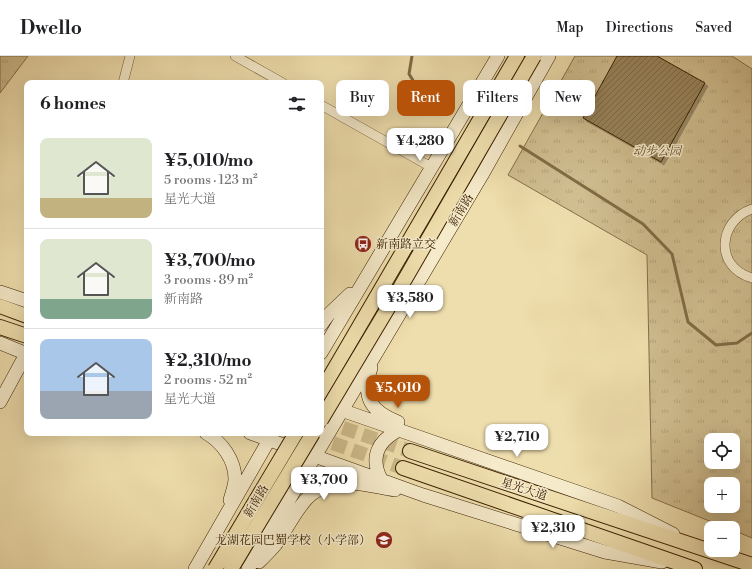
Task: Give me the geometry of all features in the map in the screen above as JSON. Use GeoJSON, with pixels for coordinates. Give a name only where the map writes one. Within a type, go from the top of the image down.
{"type":"FeatureCollection","features":[{"type":"Feature","properties":{"kind":"main road"},"geometry":{"type":"LineString","coordinates":[[324,387],[517,56]]}},
{"type":"Feature","properties":{"kind":"main road","name":"新南路"},"geometry":{"type":"LineString","coordinates":[[324,415],[397,293],[534,56]]}},
{"type":"Feature","properties":{"kind":"main road"},"geometry":{"type":"LineString","coordinates":[[0,306],[24,315]]}},
{"type":"Feature","properties":{"kind":"main road"},"geometry":{"type":"LineString","coordinates":[[0,327],[24,335]]}},
{"type":"Feature","properties":{"kind":"main road","name":"新南路"},"geometry":{"type":"LineString","coordinates":[[215,569],[294,436]]}},
{"type":"Feature","properties":{"kind":"main road","name":"新南路"},"geometry":{"type":"LineString","coordinates":[[231,569],[311,436]]}},
{"type":"Feature","properties":{"kind":"main road","name":"星光大道"},"geometry":{"type":"LineString","coordinates":[[410,451],[752,565]]}},
{"type":"Feature","properties":{"kind":"main road","name":"星光大道"},"geometry":{"type":"LineString","coordinates":[[402,468],[693,568]]}},
{"type":"Feature","properties":{"kind":"street"},"geometry":{"type":"LineString","coordinates":[[124,80],[130,56]]}},
{"type":"Feature","properties":{"kind":"street"},"geometry":{"type":"LineString","coordinates":[[236,56],[278,80]]}},
{"type":"Feature","properties":{"kind":"street"},"geometry":{"type":"LineString","coordinates":[[324,347],[498,56]]}},
{"type":"Feature","properties":{"kind":"street","name":"新南路"},"geometry":{"type":"LineString","coordinates":[[248,569],[482,175],[549,56]]}},
{"type":"Feature","properties":{"kind":"street"},"geometry":{"type":"LineString","coordinates":[[324,107],[431,167]]}},
{"type":"Feature","properties":{"kind":"street"},"geometry":{"type":"LineString","coordinates":[[752,209],[742,212],[730,226],[725,245],[727,260],[744,275],[752,278]]}},
{"type":"Feature","properties":{"kind":"street"},"geometry":{"type":"LineString","coordinates":[[324,321],[362,281]]}},
{"type":"Feature","properties":{"kind":"street"},"geometry":{"type":"LineString","coordinates":[[0,292],[24,300]]}},
{"type":"Feature","properties":{"kind":"street"},"geometry":{"type":"LineString","coordinates":[[0,344],[24,353]]}},
{"type":"Feature","properties":{"kind":"street"},"geometry":{"type":"LineString","coordinates":[[377,350],[366,388],[375,409],[383,416],[418,430],[450,448]]}},
{"type":"Feature","properties":{"kind":"street"},"geometry":{"type":"LineString","coordinates":[[0,402],[24,358]]}},
{"type":"Feature","properties":{"kind":"street"},"geometry":{"type":"LineString","coordinates":[[324,404],[618,506],[698,547]]}},
{"type":"Feature","properties":{"kind":"street"},"geometry":{"type":"LineString","coordinates":[[381,479],[376,469],[375,460],[379,447],[386,437],[397,430]]}},
{"type":"Feature","properties":{"kind":"street"},"geometry":{"type":"LineString","coordinates":[[210,436],[221,444],[233,465],[235,479],[228,513]]}},
{"type":"Feature","properties":{"kind":"street"},"geometry":{"type":"LineString","coordinates":[[272,436],[316,456],[423,495],[605,552],[693,568]]}},
{"type":"Feature","properties":{"kind":"street","name":"新南路"},"geometry":{"type":"LineString","coordinates":[[195,569],[272,436]]}},
{"type":"Feature","properties":{"kind":"street"},"geometry":{"type":"LineString","coordinates":[[253,569],[276,544],[305,498],[320,489],[336,484],[350,483],[423,495]]}},
{"type":"Feature","properties":{"kind":"green space"},"geometry":{"type":"Polygon","coordinates":[[[0,56],[28,56],[0,93],[0,56]]]}},
{"type":"Feature","properties":{"kind":"green space","name":"动步公园"},"geometry":{"type":"Polygon","coordinates":[[[575,56],[732,56],[752,69],[752,538],[740,533],[740,521],[710,521],[652,498],[647,255],[508,175],[541,116],[595,116],[595,80],[561,80],[575,56]]]}},
{"type":"Feature","properties":{"kind":"building"},"geometry":{"type":"Polygon","coordinates":[[[617,56],[657,56],[705,83],[661,162],[583,118],[584,116],[595,116],[595,96],[617,56]]]}},
{"type":"Feature","properties":{"kind":"waterway"},"geometry":{"type":"LineString","coordinates":[[412,56],[409,74],[413,80]]}},
{"type":"Feature","properties":{"kind":"waterway"},"geometry":{"type":"LineString","coordinates":[[520,146],[643,224],[672,254],[688,322],[716,345],[737,343],[752,333]]}},
{"type":"Feature","properties":{"kind":"tunnel"},"geometry":{"type":"LineString","coordinates":[[324,421],[410,451]]}},
{"type":"Feature","properties":{"kind":"tunnel"},"geometry":{"type":"LineString","coordinates":[[313,436],[403,468]]}},
{"type":"Feature","properties":{"kind":"place","name":"新南路立交"},"geometry":{"type":"Point","coordinates":[363,244]}},
{"type":"Feature","properties":{"kind":"place","name":"龙湖花园巴蜀学校（小学部）"},"geometry":{"type":"Point","coordinates":[384,540]}}]}
